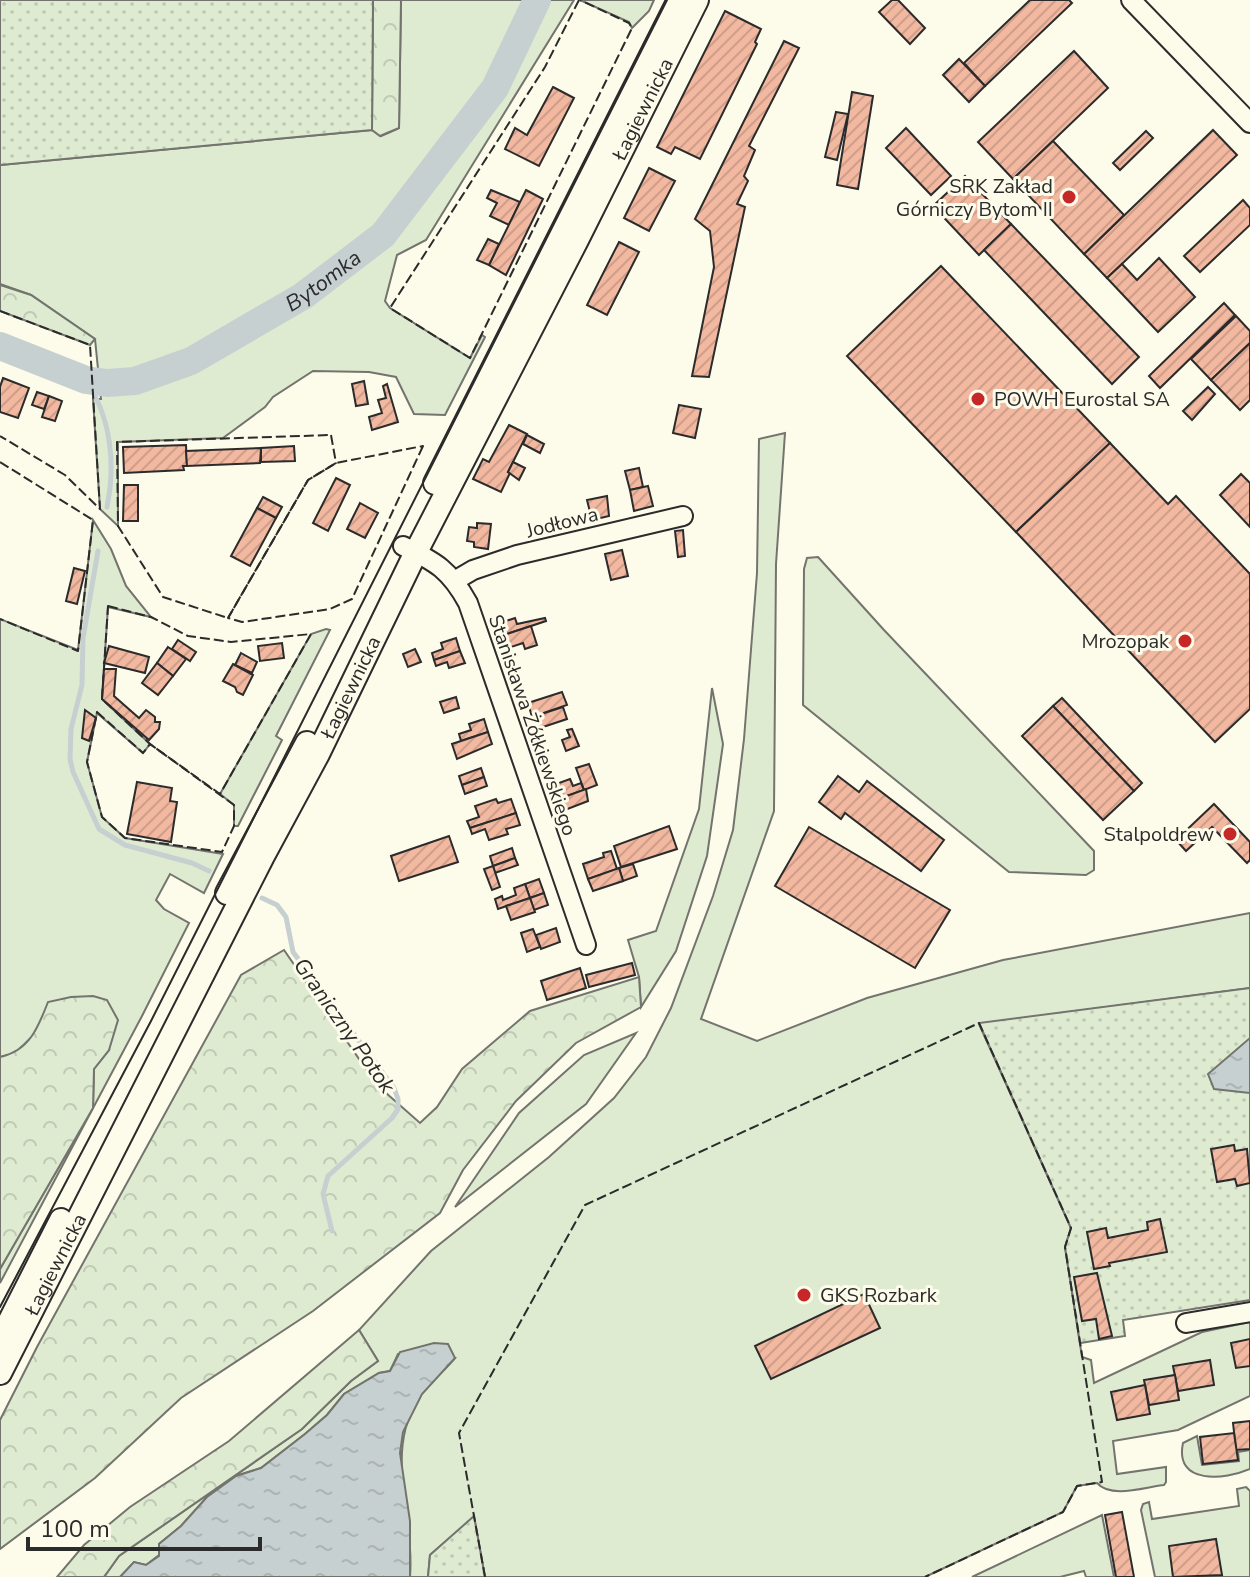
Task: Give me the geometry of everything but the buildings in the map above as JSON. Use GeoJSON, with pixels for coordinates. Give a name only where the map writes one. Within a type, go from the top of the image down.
{"type":"FeatureCollection","features":[{"type":"Feature","properties":{"kind":"main road","name":"Łagiewnicka"},"geometry":{"type":"LineString","coordinates":[[0,1373],[318,754],[410,549],[679,0]]}},
{"type":"Feature","properties":{"kind":"main road","name":"Łagiewnicka"},"geometry":{"type":"LineString","coordinates":[[0,1340],[249,849],[697,0]]}},
{"type":"Feature","properties":{"kind":"street"},"geometry":{"type":"LineString","coordinates":[[1131,0],[1250,123]]}},
{"type":"Feature","properties":{"kind":"street","name":"Jodłowa"},"geometry":{"type":"LineString","coordinates":[[456,580],[473,570],[517,555],[683,516]]}},
{"type":"Feature","properties":{"kind":"street","name":"Stanisława Żółkiewskiego"},"geometry":{"type":"LineString","coordinates":[[410,549],[437,562],[456,580],[468,603],[586,945]]}},
{"type":"Feature","properties":{"kind":"street"},"geometry":{"type":"LineString","coordinates":[[1186,1323],[1250,1312]]}},
{"type":"Feature","properties":{"kind":"green space"},"geometry":{"type":"Polygon","coordinates":[[[0,0],[373,0],[372,130],[0,165],[0,0]]]}},
{"type":"Feature","properties":{"kind":"green space"},"geometry":{"type":"Polygon","coordinates":[[[373,0],[401,0],[399,128],[380,136],[372,130],[373,0]]]}},
{"type":"Feature","properties":{"kind":"green space"},"geometry":{"type":"Polygon","coordinates":[[[401,0],[574,0],[426,240],[397,255],[385,301],[390,308],[470,358],[482,335],[485,337],[445,415],[414,414],[396,377],[369,372],[313,371],[273,397],[265,407],[223,438],[118,442],[118,526],[100,509],[93,399],[101,399],[95,339],[31,295],[0,284],[0,165],[372,130],[381,136],[399,128],[401,0]]]}},
{"type":"Feature","properties":{"kind":"green space"},"geometry":{"type":"Polygon","coordinates":[[[580,0],[654,0],[649,11],[632,28],[629,22],[580,0]]]}},
{"type":"Feature","properties":{"kind":"green space"},"geometry":{"type":"Polygon","coordinates":[[[0,285],[31,295],[95,339],[90,345],[0,311],[0,285]]]}},
{"type":"Feature","properties":{"kind":"green space","name":"GKS Rozbark"},"geometry":{"type":"Polygon","coordinates":[[[785,433],[776,564],[774,811],[701,1019],[757,1041],[867,998],[1003,960],[1250,913],[1250,988],[979,1024],[1071,1228],[1065,1247],[1082,1357],[1091,1360],[1094,1383],[1202,1332],[1250,1322],[1250,1396],[1178,1430],[1113,1441],[1117,1474],[1166,1467],[1164,1485],[1119,1491],[1103,1488],[1097,1483],[1077,1486],[1063,1512],[925,1577],[485,1577],[474,1517],[430,1555],[428,1577],[410,1577],[402,1461],[404,1438],[410,1416],[421,1395],[455,1358],[398,1354],[390,1371],[379,1373],[344,1394],[327,1415],[261,1468],[236,1476],[207,1497],[181,1526],[159,1544],[159,1555],[146,1565],[134,1562],[120,1577],[104,1577],[119,1556],[302,1429],[351,1381],[378,1361],[359,1330],[431,1251],[549,1157],[614,1098],[646,1057],[671,1008],[713,896],[733,830],[744,739],[757,573],[759,439],[785,433]]]}},
{"type":"Feature","properties":{"kind":"green space"},"geometry":{"type":"Polygon","coordinates":[[[93,520],[111,549],[126,586],[151,617],[108,607],[102,699],[150,744],[143,753],[97,713],[87,762],[102,817],[125,838],[223,854],[204,893],[170,874],[156,900],[164,909],[189,923],[142,1016],[0,1283],[0,1269],[93,1108],[94,1069],[109,1050],[37,1032],[14,1054],[0,1057],[0,619],[78,650],[93,520]]]}},
{"type":"Feature","properties":{"kind":"green space"},"geometry":{"type":"Polygon","coordinates":[[[818,557],[1094,851],[1094,870],[1086,875],[1009,872],[803,705],[804,569],[807,558],[818,557]]]}},
{"type":"Feature","properties":{"kind":"green space"},"geometry":{"type":"Polygon","coordinates":[[[330,630],[276,736],[282,740],[238,826],[234,826],[234,805],[220,794],[311,634],[330,630]]]}},
{"type":"Feature","properties":{"kind":"green space"},"geometry":{"type":"Polygon","coordinates":[[[712,688],[723,744],[707,856],[676,951],[641,1007],[639,977],[628,940],[656,931],[699,809],[712,688]]]}},
{"type":"Feature","properties":{"kind":"green space"},"geometry":{"type":"Polygon","coordinates":[[[284,950],[377,1085],[420,1123],[437,1107],[462,1069],[530,1011],[639,977],[641,1007],[576,1043],[516,1101],[463,1170],[440,1213],[313,1311],[181,1398],[95,1478],[0,1549],[0,1420],[241,975],[284,950]]]}},
{"type":"Feature","properties":{"kind":"green space"},"geometry":{"type":"Polygon","coordinates":[[[1250,988],[1250,1300],[1123,1320],[1125,1336],[1080,1343],[1065,1247],[1071,1228],[979,1023],[1250,988]]]}},
{"type":"Feature","properties":{"kind":"green space"},"geometry":{"type":"Polygon","coordinates":[[[93,996],[107,1000],[118,1020],[109,1050],[94,1069],[93,1108],[0,1269],[0,1057],[25,1044],[36,1029],[48,1002],[93,996]]]}},
{"type":"Feature","properties":{"kind":"green space"},"geometry":{"type":"Polygon","coordinates":[[[636,1033],[586,1104],[455,1207],[519,1113],[584,1055],[636,1033]]]}},
{"type":"Feature","properties":{"kind":"green space"},"geometry":{"type":"Polygon","coordinates":[[[359,1330],[378,1361],[351,1381],[302,1429],[119,1556],[104,1577],[57,1577],[84,1545],[130,1507],[229,1441],[359,1330]]]}},
{"type":"Feature","properties":{"kind":"green space"},"geometry":{"type":"Polygon","coordinates":[[[1197,1436],[1202,1465],[1239,1461],[1238,1452],[1250,1450],[1250,1469],[1215,1477],[1194,1473],[1182,1457],[1183,1443],[1197,1436]]]}},
{"type":"Feature","properties":{"kind":"green space"},"geometry":{"type":"Polygon","coordinates":[[[1246,1487],[1250,1491],[1250,1577],[1155,1577],[1141,1510],[1143,1504],[1149,1502],[1152,1519],[1239,1506],[1237,1489],[1246,1487]]]}},
{"type":"Feature","properties":{"kind":"green space"},"geometry":{"type":"Polygon","coordinates":[[[1102,1515],[1114,1577],[1086,1577],[1084,1571],[1060,1577],[972,1577],[1102,1515]]]}},
{"type":"Feature","properties":{"kind":"green space"},"geometry":{"type":"Polygon","coordinates":[[[474,1516],[485,1577],[428,1577],[430,1555],[474,1516]]]}},
{"type":"Feature","properties":{"kind":"water"},"geometry":{"type":"Polygon","coordinates":[[[1250,1038],[1250,1093],[1214,1089],[1208,1074],[1250,1038]]]}},
{"type":"Feature","properties":{"kind":"water"},"geometry":{"type":"Polygon","coordinates":[[[434,1343],[448,1344],[455,1358],[422,1394],[403,1432],[400,1453],[410,1521],[410,1577],[120,1577],[134,1562],[146,1565],[159,1556],[159,1544],[181,1526],[207,1497],[236,1476],[261,1468],[327,1415],[344,1394],[379,1373],[390,1371],[400,1352],[434,1343]]]}},
{"type":"Feature","properties":{"kind":"waterway","name":"Bytomka"},"geometry":{"type":"LineString","coordinates":[[0,346],[86,380],[107,383],[135,381],[191,361],[303,296],[383,235],[495,88],[537,0]]}},
{"type":"Feature","properties":{"kind":"waterway","name":"Graniczny Potok"},"geometry":{"type":"LineString","coordinates":[[86,380],[101,410],[109,442],[111,474],[107,507]]}},
{"type":"Feature","properties":{"kind":"waterway","name":"Graniczny Potok"},"geometry":{"type":"LineString","coordinates":[[98,551],[83,638],[82,685],[71,729],[73,772],[99,829],[125,845],[192,863],[209,871]]}},
{"type":"Feature","properties":{"kind":"waterway","name":"Graniczny Potok"},"geometry":{"type":"LineString","coordinates":[[262,898],[277,905],[286,917],[293,952],[394,1088],[398,1099],[398,1109],[392,1118],[328,1176],[323,1194],[332,1231]]}},
{"type":"Feature","properties":{"kind":"tram line"},"geometry":{"type":"LineString","coordinates":[[0,1307],[151,1021],[667,0]]}},
{"type":"Feature","properties":{"kind":"fence"},"geometry":{"type":"LineString","coordinates":[[579,0],[545,67],[390,308],[470,358],[632,28],[629,23],[580,0]]}},
{"type":"Feature","properties":{"kind":"fence"},"geometry":{"type":"LineString","coordinates":[[0,311],[90,345],[100,509],[65,475],[0,436]]}},
{"type":"Feature","properties":{"kind":"fence"},"geometry":{"type":"LineString","coordinates":[[331,435],[336,463],[308,480],[228,618],[163,597],[118,526],[117,442],[331,435]]}},
{"type":"Feature","properties":{"kind":"fence"},"geometry":{"type":"LineString","coordinates":[[423,446],[352,599],[330,609],[242,622],[228,618],[308,480],[336,463],[423,446]]}},
{"type":"Feature","properties":{"kind":"fence"},"geometry":{"type":"LineString","coordinates":[[0,462],[93,520],[78,651],[0,619]]}},
{"type":"Feature","properties":{"kind":"fence"},"geometry":{"type":"LineString","coordinates":[[108,606],[151,617],[188,636],[231,642],[311,634],[220,794],[150,744],[102,699],[108,606]]}},
{"type":"Feature","properties":{"kind":"fence"},"geometry":{"type":"LineString","coordinates":[[97,712],[143,753],[150,744],[234,805],[234,826],[222,852],[125,838],[102,817],[87,762],[97,712]]}},
{"type":"Feature","properties":{"kind":"fence"},"geometry":{"type":"LineString","coordinates":[[485,1577],[459,1433],[585,1205],[979,1023],[1071,1228],[1065,1247],[1102,1482],[1077,1486],[1063,1512],[925,1577]]}},
{"type":"Feature","properties":{"kind":"place","name":"SRK Zakład Górniczy Bytom II"},"geometry":{"type":"Point","coordinates":[1069,197]}},
{"type":"Feature","properties":{"kind":"place","name":"POWH Eurostal SA"},"geometry":{"type":"Point","coordinates":[978,399]}},
{"type":"Feature","properties":{"kind":"place","name":"Mrozopak"},"geometry":{"type":"Point","coordinates":[1185,641]}},
{"type":"Feature","properties":{"kind":"place","name":"Stalpoldrew"},"geometry":{"type":"Point","coordinates":[1230,834]}},
{"type":"Feature","properties":{"kind":"place","name":"GKS Rozbark"},"geometry":{"type":"Point","coordinates":[804,1295]}}]}
